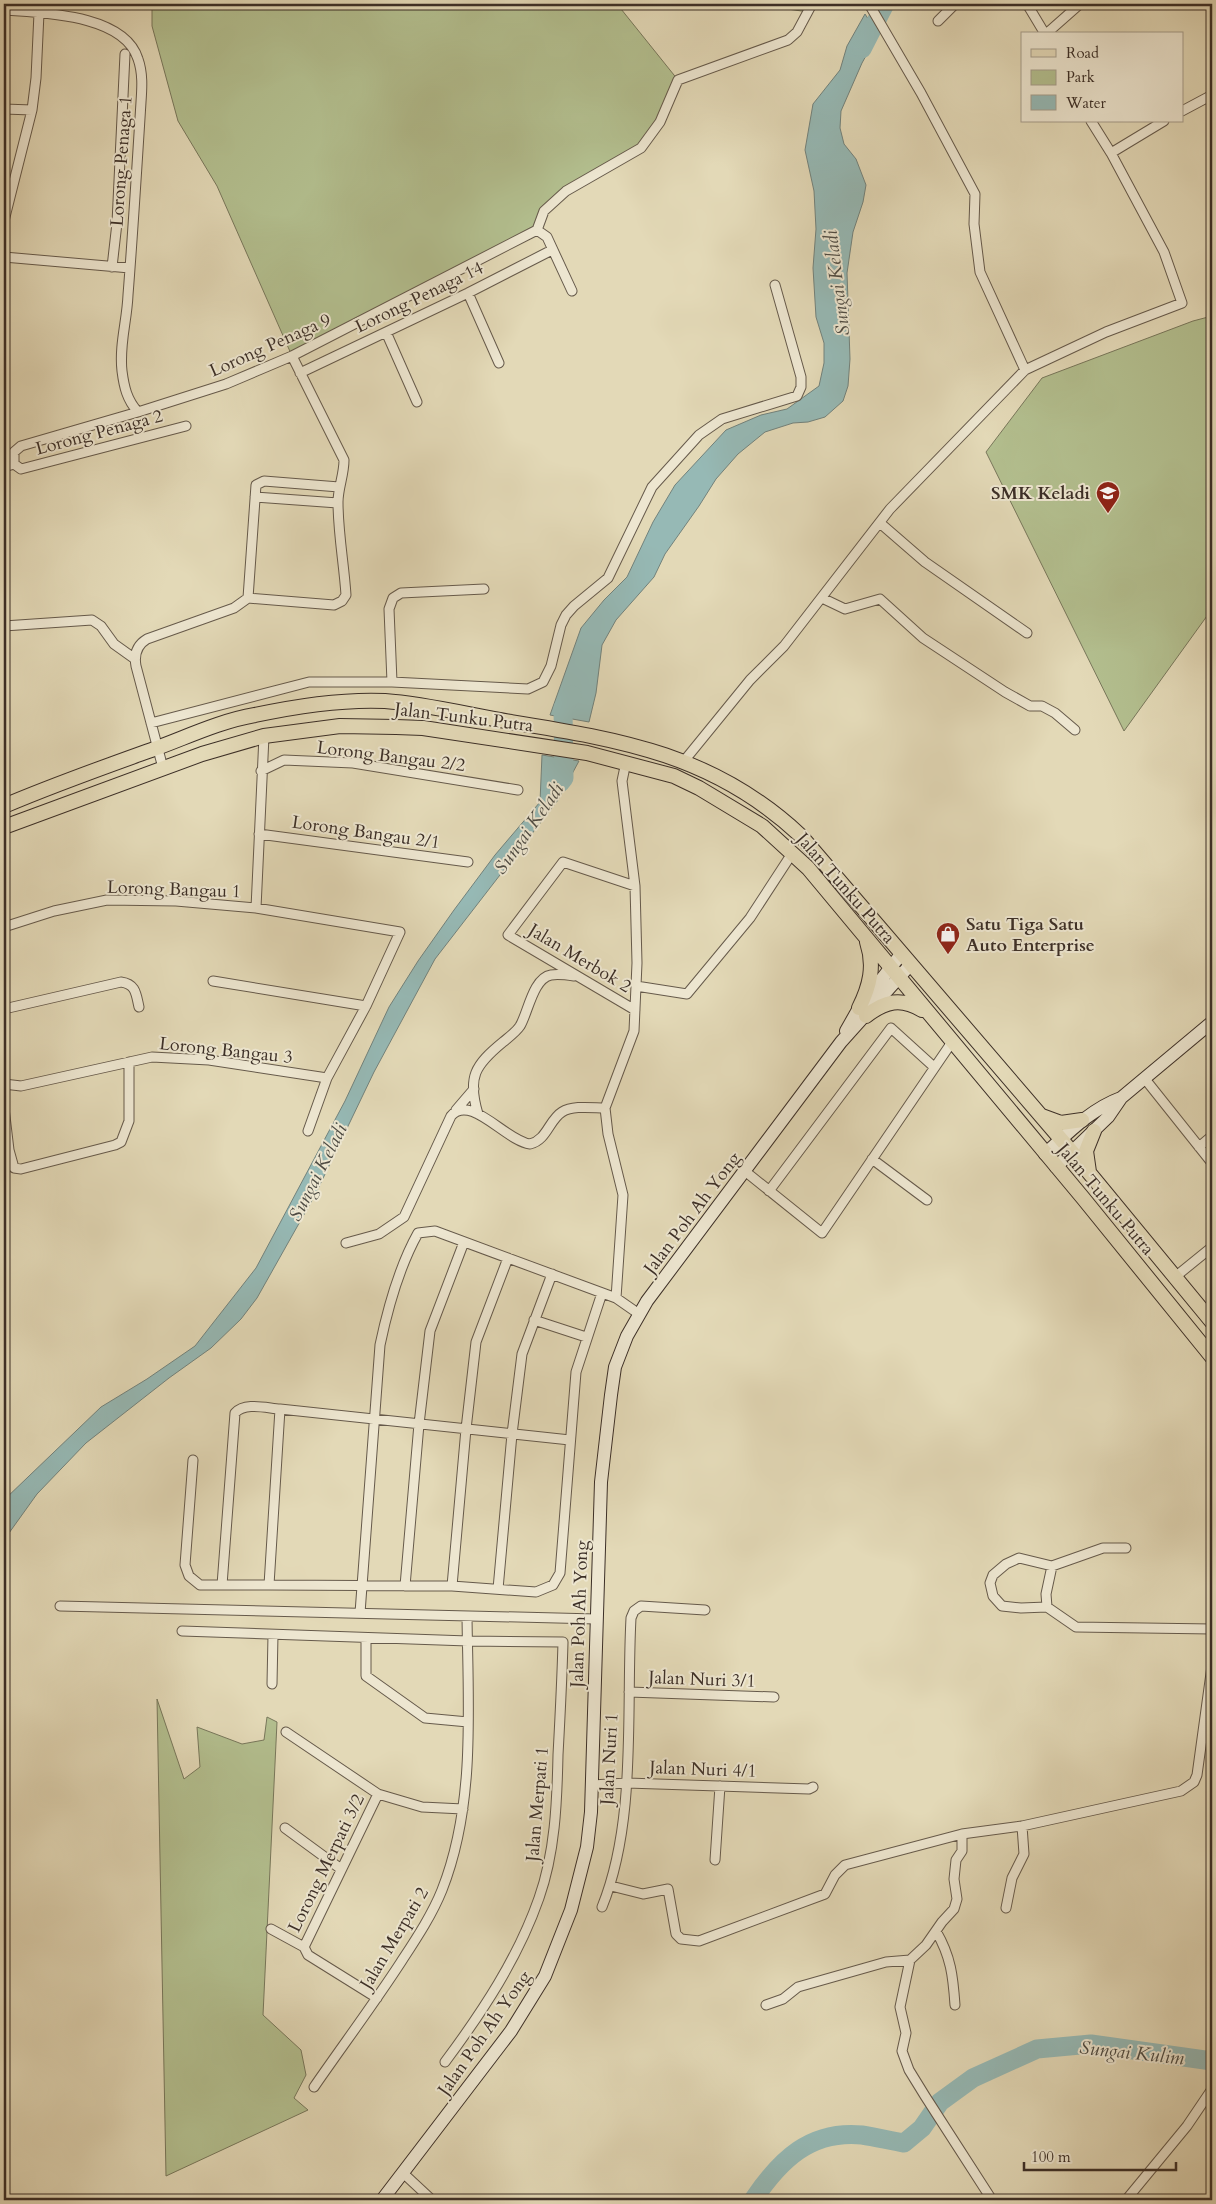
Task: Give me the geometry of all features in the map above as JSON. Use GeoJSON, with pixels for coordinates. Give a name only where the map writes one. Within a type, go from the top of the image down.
{"type":"FeatureCollection","features":[{"type":"Feature","properties":{"kind":"main road","name":"Jalan Tunku Putra"},"geometry":{"type":"LineString","coordinates":[[4,806],[67,779],[157,748],[193,733],[252,715],[336,702],[403,703],[591,735],[642,747],[684,761],[747,793],[782,817],[801,836],[1072,1152],[1212,1322]]}},
{"type":"Feature","properties":{"kind":"main road","name":"Jalan Tunku Putra"},"geometry":{"type":"LineString","coordinates":[[4,827],[163,768],[264,736],[340,726],[423,728],[587,752],[674,776],[700,788],[762,826],[793,852],[1056,1167],[1212,1358]]}},
{"type":"Feature","properties":{"kind":"main road"},"geometry":{"type":"LineString","coordinates":[[852,922],[867,943],[872,968],[863,1012]]}},
{"type":"Feature","properties":{"kind":"main road","name":"Jalan Poh Ah Yong"},"geometry":{"type":"LineString","coordinates":[[382,2200],[510,2031],[545,1976],[572,1910],[587,1847],[592,1785],[602,1482],[610,1395],[615,1366],[626,1336],[639,1314],[863,1012],[906,958]]}},
{"type":"Feature","properties":{"kind":"main road"},"geometry":{"type":"LineString","coordinates":[[863,1012],[880,1005],[896,1002],[913,1004],[927,1012]]}},
{"type":"Feature","properties":{"kind":"main road"},"geometry":{"type":"LineString","coordinates":[[1056,1167],[1108,1117],[1121,1098],[1212,1022]]}},
{"type":"Feature","properties":{"kind":"main road"},"geometry":{"type":"LineString","coordinates":[[1045,1154],[1082,1120],[1110,1102],[1121,1098]]}},
{"type":"Feature","properties":{"kind":"main road"},"geometry":{"type":"LineString","coordinates":[[1034,1109],[1042,1116],[1056,1122],[1072,1123],[1082,1120]]}},
{"type":"Feature","properties":{"kind":"main road"},"geometry":{"type":"LineString","coordinates":[[1089,1173],[1086,1151],[1094,1131]]}},
{"type":"Feature","properties":{"kind":"street"},"geometry":{"type":"LineString","coordinates":[[572,291],[547,238],[537,230],[544,211],[566,191],[641,148],[660,122],[678,80],[788,40],[801,25],[812,4]]}},
{"type":"Feature","properties":{"kind":"street"},"geometry":{"type":"LineString","coordinates":[[869,4],[975,194],[974,224],[980,272],[1025,370]]}},
{"type":"Feature","properties":{"kind":"street"},"geometry":{"type":"LineString","coordinates":[[938,21],[955,4]]}},
{"type":"Feature","properties":{"kind":"street"},"geometry":{"type":"LineString","coordinates":[[1026,4],[1045,32]]}},
{"type":"Feature","properties":{"kind":"street"},"geometry":{"type":"LineString","coordinates":[[1048,32],[1080,4]]}},
{"type":"Feature","properties":{"kind":"street","name":"Lorong Penaga 1"},"geometry":{"type":"LineString","coordinates":[[4,10],[87,20],[107,28],[130,43],[138,60],[142,81],[141,102],[130,268],[122,344],[122,369],[126,393],[138,412]]}},
{"type":"Feature","properties":{"kind":"street"},"geometry":{"type":"LineString","coordinates":[[4,221],[32,110],[36,78],[39,13]]}},
{"type":"Feature","properties":{"kind":"street"},"geometry":{"type":"LineString","coordinates":[[112,267],[125,54]]}},
{"type":"Feature","properties":{"kind":"street"},"geometry":{"type":"LineString","coordinates":[[1184,110],[1212,95]]}},
{"type":"Feature","properties":{"kind":"street"},"geometry":{"type":"LineString","coordinates":[[4,109],[32,110]]}},
{"type":"Feature","properties":{"kind":"street"},"geometry":{"type":"LineString","coordinates":[[684,761],[750,680],[784,646],[890,509],[1025,370],[1106,332],[1182,303],[1164,252],[1111,153],[1092,122]]}},
{"type":"Feature","properties":{"kind":"street"},"geometry":{"type":"LineString","coordinates":[[1111,153],[1162,122]]}},
{"type":"Feature","properties":{"kind":"street","name":"Lorong Penaga 9"},"geometry":{"type":"LineString","coordinates":[[17,467],[14,452],[21,446],[226,384],[292,356],[537,230]]}},
{"type":"Feature","properties":{"kind":"street","name":"Lorong Penaga 14"},"geometry":{"type":"LineString","coordinates":[[300,373],[468,293],[552,250]]}},
{"type":"Feature","properties":{"kind":"street"},"geometry":{"type":"LineString","coordinates":[[4,257],[130,268]]}},
{"type":"Feature","properties":{"kind":"street"},"geometry":{"type":"LineString","coordinates":[[151,723],[309,682],[392,682],[528,689],[543,682],[551,666],[561,625],[566,615],[608,578],[652,487],[699,435],[722,419],[797,396],[801,387],[801,377],[775,285]]}},
{"type":"Feature","properties":{"kind":"street"},"geometry":{"type":"LineString","coordinates":[[468,293],[499,362]]}},
{"type":"Feature","properties":{"kind":"street"},"geometry":{"type":"LineString","coordinates":[[386,332],[417,402]]}},
{"type":"Feature","properties":{"kind":"street"},"geometry":{"type":"LineString","coordinates":[[163,768],[135,659],[138,647],[147,639],[234,608],[248,598],[334,605],[342,601],[346,595],[338,503],[339,487],[344,473],[344,460],[292,356]]}},
{"type":"Feature","properties":{"kind":"street","name":"Lorong Penaga 2"},"geometry":{"type":"LineString","coordinates":[[4,467],[17,467],[186,426]]}},
{"type":"Feature","properties":{"kind":"street"},"geometry":{"type":"LineString","coordinates":[[248,598],[256,485],[264,481],[339,487]]}},
{"type":"Feature","properties":{"kind":"street"},"geometry":{"type":"LineString","coordinates":[[255,497],[338,503]]}},
{"type":"Feature","properties":{"kind":"street"},"geometry":{"type":"LineString","coordinates":[[880,523],[925,562],[1027,633]]}},
{"type":"Feature","properties":{"kind":"street"},"geometry":{"type":"LineString","coordinates":[[392,682],[389,609],[393,598],[400,593],[484,589]]}},
{"type":"Feature","properties":{"kind":"street"},"geometry":{"type":"LineString","coordinates":[[822,598],[845,609],[880,599],[923,638],[1005,692],[1030,706],[1042,706],[1055,712],[1074,730]]}},
{"type":"Feature","properties":{"kind":"street"},"geometry":{"type":"LineString","coordinates":[[4,626],[92,620],[101,626],[114,644],[135,659]]}},
{"type":"Feature","properties":{"kind":"street"},"geometry":{"type":"LineString","coordinates":[[256,908],[264,736]]}},
{"type":"Feature","properties":{"kind":"street","name":"Lorong Bangau 2/2"},"geometry":{"type":"LineString","coordinates":[[261,771],[284,760],[353,763],[518,790]]}},
{"type":"Feature","properties":{"kind":"street"},"geometry":{"type":"LineString","coordinates":[[616,1298],[623,1195],[608,1134],[605,1108],[634,1031],[636,986],[635,886],[622,781],[626,762]]}},
{"type":"Feature","properties":{"kind":"street","name":"Lorong Bangau 2/1"},"geometry":{"type":"LineString","coordinates":[[259,834],[468,862]]}},
{"type":"Feature","properties":{"kind":"street"},"geometry":{"type":"LineString","coordinates":[[636,986],[687,994],[750,918],[793,852]]}},
{"type":"Feature","properties":{"kind":"street","name":"Jalan Merbok 2"},"geometry":{"type":"LineString","coordinates":[[635,886],[563,862],[508,935],[635,1010]]}},
{"type":"Feature","properties":{"kind":"street","name":"Lorong Bangau 1"},"geometry":{"type":"LineString","coordinates":[[4,927],[54,911],[107,900],[176,901],[256,908],[400,932],[366,1006]]}},
{"type":"Feature","properties":{"kind":"street"},"geometry":{"type":"LineString","coordinates":[[478,1114],[474,1089],[478,1066],[484,1057],[520,1026],[541,980],[552,975],[576,976]]}},
{"type":"Feature","properties":{"kind":"street"},"geometry":{"type":"LineString","coordinates":[[213,981],[366,1006],[327,1078],[308,1131]]}},
{"type":"Feature","properties":{"kind":"street"},"geometry":{"type":"LineString","coordinates":[[4,1009],[121,982],[129,983],[136,990],[139,1007]]}},
{"type":"Feature","properties":{"kind":"street"},"geometry":{"type":"LineString","coordinates":[[769,1191],[891,1028],[934,1067]]}},
{"type":"Feature","properties":{"kind":"street"},"geometry":{"type":"LineString","coordinates":[[746,1172],[822,1233],[952,1042]]}},
{"type":"Feature","properties":{"kind":"street","name":"Lorong Bangau 3"},"geometry":{"type":"LineString","coordinates":[[4,1084],[21,1086],[152,1057],[209,1060],[327,1078]]}},
{"type":"Feature","properties":{"kind":"street"},"geometry":{"type":"LineString","coordinates":[[4,1108],[14,1168],[21,1169],[121,1142],[129,1121],[129,1062]]}},
{"type":"Feature","properties":{"kind":"street"},"geometry":{"type":"LineString","coordinates":[[1144,1080],[1212,1163]]}},
{"type":"Feature","properties":{"kind":"street"},"geometry":{"type":"LineString","coordinates":[[346,1243],[379,1234],[404,1217],[450,1116],[474,1089]]}},
{"type":"Feature","properties":{"kind":"street"},"geometry":{"type":"LineString","coordinates":[[455,1110],[465,1108],[478,1114],[516,1140],[530,1144],[541,1139],[562,1112],[571,1108],[605,1108]]}},
{"type":"Feature","properties":{"kind":"street"},"geometry":{"type":"LineString","coordinates":[[1199,1147],[1212,1136]]}},
{"type":"Feature","properties":{"kind":"street"},"geometry":{"type":"LineString","coordinates":[[872,1159],[927,1200]]}},
{"type":"Feature","properties":{"kind":"street"},"geometry":{"type":"LineString","coordinates":[[360,1613],[380,1345],[386,1316],[409,1250],[418,1233],[435,1231],[616,1298],[639,1314]]}},
{"type":"Feature","properties":{"kind":"street"},"geometry":{"type":"LineString","coordinates":[[405,1586],[419,1424],[430,1331],[464,1242]]}},
{"type":"Feature","properties":{"kind":"street"},"geometry":{"type":"LineString","coordinates":[[1175,1277],[1212,1247]]}},
{"type":"Feature","properties":{"kind":"street"},"geometry":{"type":"LineString","coordinates":[[452,1586],[476,1342],[508,1258]]}},
{"type":"Feature","properties":{"kind":"street"},"geometry":{"type":"LineString","coordinates":[[498,1590],[512,1434],[522,1354],[552,1274]]}},
{"type":"Feature","properties":{"kind":"street"},"geometry":{"type":"LineString","coordinates":[[193,1460],[185,1565],[189,1576],[200,1585],[452,1586],[536,1592],[553,1585],[560,1573],[576,1372],[602,1293]]}},
{"type":"Feature","properties":{"kind":"street"},"geometry":{"type":"LineString","coordinates":[[534,1320],[586,1337]]}},
{"type":"Feature","properties":{"kind":"street"},"geometry":{"type":"LineString","coordinates":[[222,1585],[235,1414],[239,1409],[246,1407],[280,1409],[570,1440]]}},
{"type":"Feature","properties":{"kind":"street"},"geometry":{"type":"LineString","coordinates":[[269,1585],[280,1409]]}},
{"type":"Feature","properties":{"kind":"street"},"geometry":{"type":"LineString","coordinates":[[1126,1548],[1103,1548],[1052,1566],[1019,1558],[1006,1564],[993,1575],[990,1583],[993,1596],[1002,1606],[1021,1608],[1047,1607],[1076,1627],[1212,1629]]}},
{"type":"Feature","properties":{"kind":"street"},"geometry":{"type":"LineString","coordinates":[[1047,1607],[1046,1594],[1052,1566]]}},
{"type":"Feature","properties":{"kind":"street"},"geometry":{"type":"LineString","coordinates":[[60,1606],[596,1619]]}},
{"type":"Feature","properties":{"kind":"street","name":"Jalan Nuri 1"},"geometry":{"type":"LineString","coordinates":[[602,1908],[611,1886],[617,1860],[627,1783],[631,1618],[634,1610],[641,1606],[705,1610]]}},
{"type":"Feature","properties":{"kind":"street","name":"Jalan Merpati 2"},"geometry":{"type":"LineString","coordinates":[[314,2086],[377,1998],[412,1945],[436,1903],[449,1867],[463,1809],[468,1767],[467,1616]]}},
{"type":"Feature","properties":{"kind":"street"},"geometry":{"type":"LineString","coordinates":[[182,1631],[468,1641]]}},
{"type":"Feature","properties":{"kind":"street"},"geometry":{"type":"LineString","coordinates":[[272,1684],[273,1634]]}},
{"type":"Feature","properties":{"kind":"street"},"geometry":{"type":"LineString","coordinates":[[366,1638],[366,1676],[424,1718],[468,1722]]}},
{"type":"Feature","properties":{"kind":"street","name":"Jalan Merpati 1"},"geometry":{"type":"LineString","coordinates":[[445,2062],[488,2002],[523,1940],[540,1897],[550,1859],[555,1818],[563,1642],[468,1641]]}},
{"type":"Feature","properties":{"kind":"street"},"geometry":{"type":"LineString","coordinates":[[611,1886],[643,1894],[668,1889],[676,1934],[681,1939],[699,1941],[824,1894],[835,1875],[845,1865],[962,1834],[1022,1826],[1181,1791],[1194,1782],[1197,1775],[1212,1666]]}},
{"type":"Feature","properties":{"kind":"street","name":"Jalan Nuri 3/1"},"geometry":{"type":"LineString","coordinates":[[629,1692],[774,1697]]}},
{"type":"Feature","properties":{"kind":"street"},"geometry":{"type":"LineString","coordinates":[[286,1732],[378,1794],[422,1808],[463,1809]]}},
{"type":"Feature","properties":{"kind":"street","name":"Jalan Nuri 4/1"},"geometry":{"type":"LineString","coordinates":[[592,1785],[627,1783],[813,1787]]}},
{"type":"Feature","properties":{"kind":"street"},"geometry":{"type":"LineString","coordinates":[[715,1860],[720,1786]]}},
{"type":"Feature","properties":{"kind":"street","name":"Lorong Merpati 3/2"},"geometry":{"type":"LineString","coordinates":[[304,1947],[378,1794]]}},
{"type":"Feature","properties":{"kind":"street"},"geometry":{"type":"LineString","coordinates":[[1006,1908],[1012,1878],[1024,1854],[1022,1826]]}},
{"type":"Feature","properties":{"kind":"street"},"geometry":{"type":"LineString","coordinates":[[285,1828],[341,1869]]}},
{"type":"Feature","properties":{"kind":"street"},"geometry":{"type":"LineString","coordinates":[[766,2005],[783,1999],[798,1987],[886,1962],[910,1960],[926,1946],[954,1909],[957,1899],[954,1879],[956,1860],[962,1852],[962,1834]]}},
{"type":"Feature","properties":{"kind":"street"},"geometry":{"type":"LineString","coordinates":[[271,1929],[304,1947],[308,1955],[377,1998]]}},
{"type":"Feature","properties":{"kind":"street"},"geometry":{"type":"LineString","coordinates":[[936,1932],[945,1948],[952,1969],[955,2005]]}},
{"type":"Feature","properties":{"kind":"street"},"geometry":{"type":"LineString","coordinates":[[910,1960],[900,2007],[906,2033],[902,2050],[909,2070],[992,2200]]}},
{"type":"Feature","properties":{"kind":"street"},"geometry":{"type":"LineString","coordinates":[[1126,2200],[1187,2126],[1211,2091]]}},
{"type":"Feature","properties":{"kind":"street"},"geometry":{"type":"LineString","coordinates":[[403,2173],[432,2200]]}},
{"type":"Feature","properties":{"kind":"green space"},"geometry":{"type":"Polygon","coordinates":[[[152,4],[617,4],[678,80],[641,148],[566,191],[544,211],[537,230],[292,356],[217,186],[178,121],[152,26],[152,4]]]}},
{"type":"Feature","properties":{"kind":"green space"},"geometry":{"type":"Polygon","coordinates":[[[645,4],[747,4],[672,7],[645,4]]]}},
{"type":"Feature","properties":{"kind":"green space"},"geometry":{"type":"Polygon","coordinates":[[[751,4],[812,4],[809,12],[751,4]]]}},
{"type":"Feature","properties":{"kind":"green space","name":"SMK Keladi"},"geometry":{"type":"Polygon","coordinates":[[[1212,316],[1212,609],[1124,731],[986,452],[1042,378],[1193,321],[1212,316]]]}},
{"type":"Feature","properties":{"kind":"green space"},"geometry":{"type":"Polygon","coordinates":[[[157,1699],[184,1779],[200,1767],[197,1727],[242,1744],[264,1740],[267,1717],[277,1722],[263,2015],[301,2050],[306,2075],[294,2098],[308,2110],[166,2176],[157,1699]]]}},
{"type":"Feature","properties":{"kind":"water"},"geometry":{"type":"Polygon","coordinates":[[[874,4],[893,4],[885,21],[874,4]]]}},
{"type":"Feature","properties":{"kind":"water"},"geometry":{"type":"Polygon","coordinates":[[[865,14],[878,34],[862,63],[841,111],[840,128],[844,144],[856,159],[866,185],[863,202],[853,232],[847,273],[850,359],[848,386],[843,401],[825,417],[808,422],[793,423],[765,432],[738,454],[716,479],[665,554],[654,577],[616,620],[602,645],[596,693],[589,722],[550,715],[581,628],[604,600],[627,577],[653,522],[675,485],[726,430],[761,415],[787,409],[819,386],[824,363],[824,343],[816,317],[813,268],[816,229],[814,191],[805,150],[813,104],[840,70],[847,46],[865,14]]]}},
{"type":"Feature","properties":{"kind":"water"},"geometry":{"type":"Polygon","coordinates":[[[542,755],[579,761],[558,800],[435,959],[374,1072],[315,1195],[257,1298],[241,1319],[211,1348],[169,1378],[86,1443],[37,1494],[4,1540],[4,1500],[101,1407],[147,1379],[195,1346],[256,1268],[345,1101],[389,1007],[418,961],[454,910],[495,855],[540,802],[542,755]]]}},
{"type":"Feature","properties":{"kind":"waterway","name":"Sungai Keladi"},"geometry":{"type":"LineString","coordinates":[[862,49],[885,4]]}},
{"type":"Feature","properties":{"kind":"waterway","name":"Sungai Keladi"},"geometry":{"type":"LineString","coordinates":[[560,783],[564,778],[563,708],[572,695]]}},
{"type":"Feature","properties":{"kind":"waterway","name":"Sungai Kulim"},"geometry":{"type":"LineString","coordinates":[[753,2200],[774,2172],[798,2151],[812,2143],[827,2137],[843,2135],[862,2135],[904,2143],[922,2128],[940,2102],[973,2078],[1037,2049],[1091,2044],[1212,2061]]}},
{"type":"Feature","properties":{"kind":"place","name":"SMK Keladi"},"geometry":{"type":"Point","coordinates":[1108,514]}},
{"type":"Feature","properties":{"kind":"place","name":"Satu Tiga Satu Auto Enterprise"},"geometry":{"type":"Point","coordinates":[948,955]}}]}
